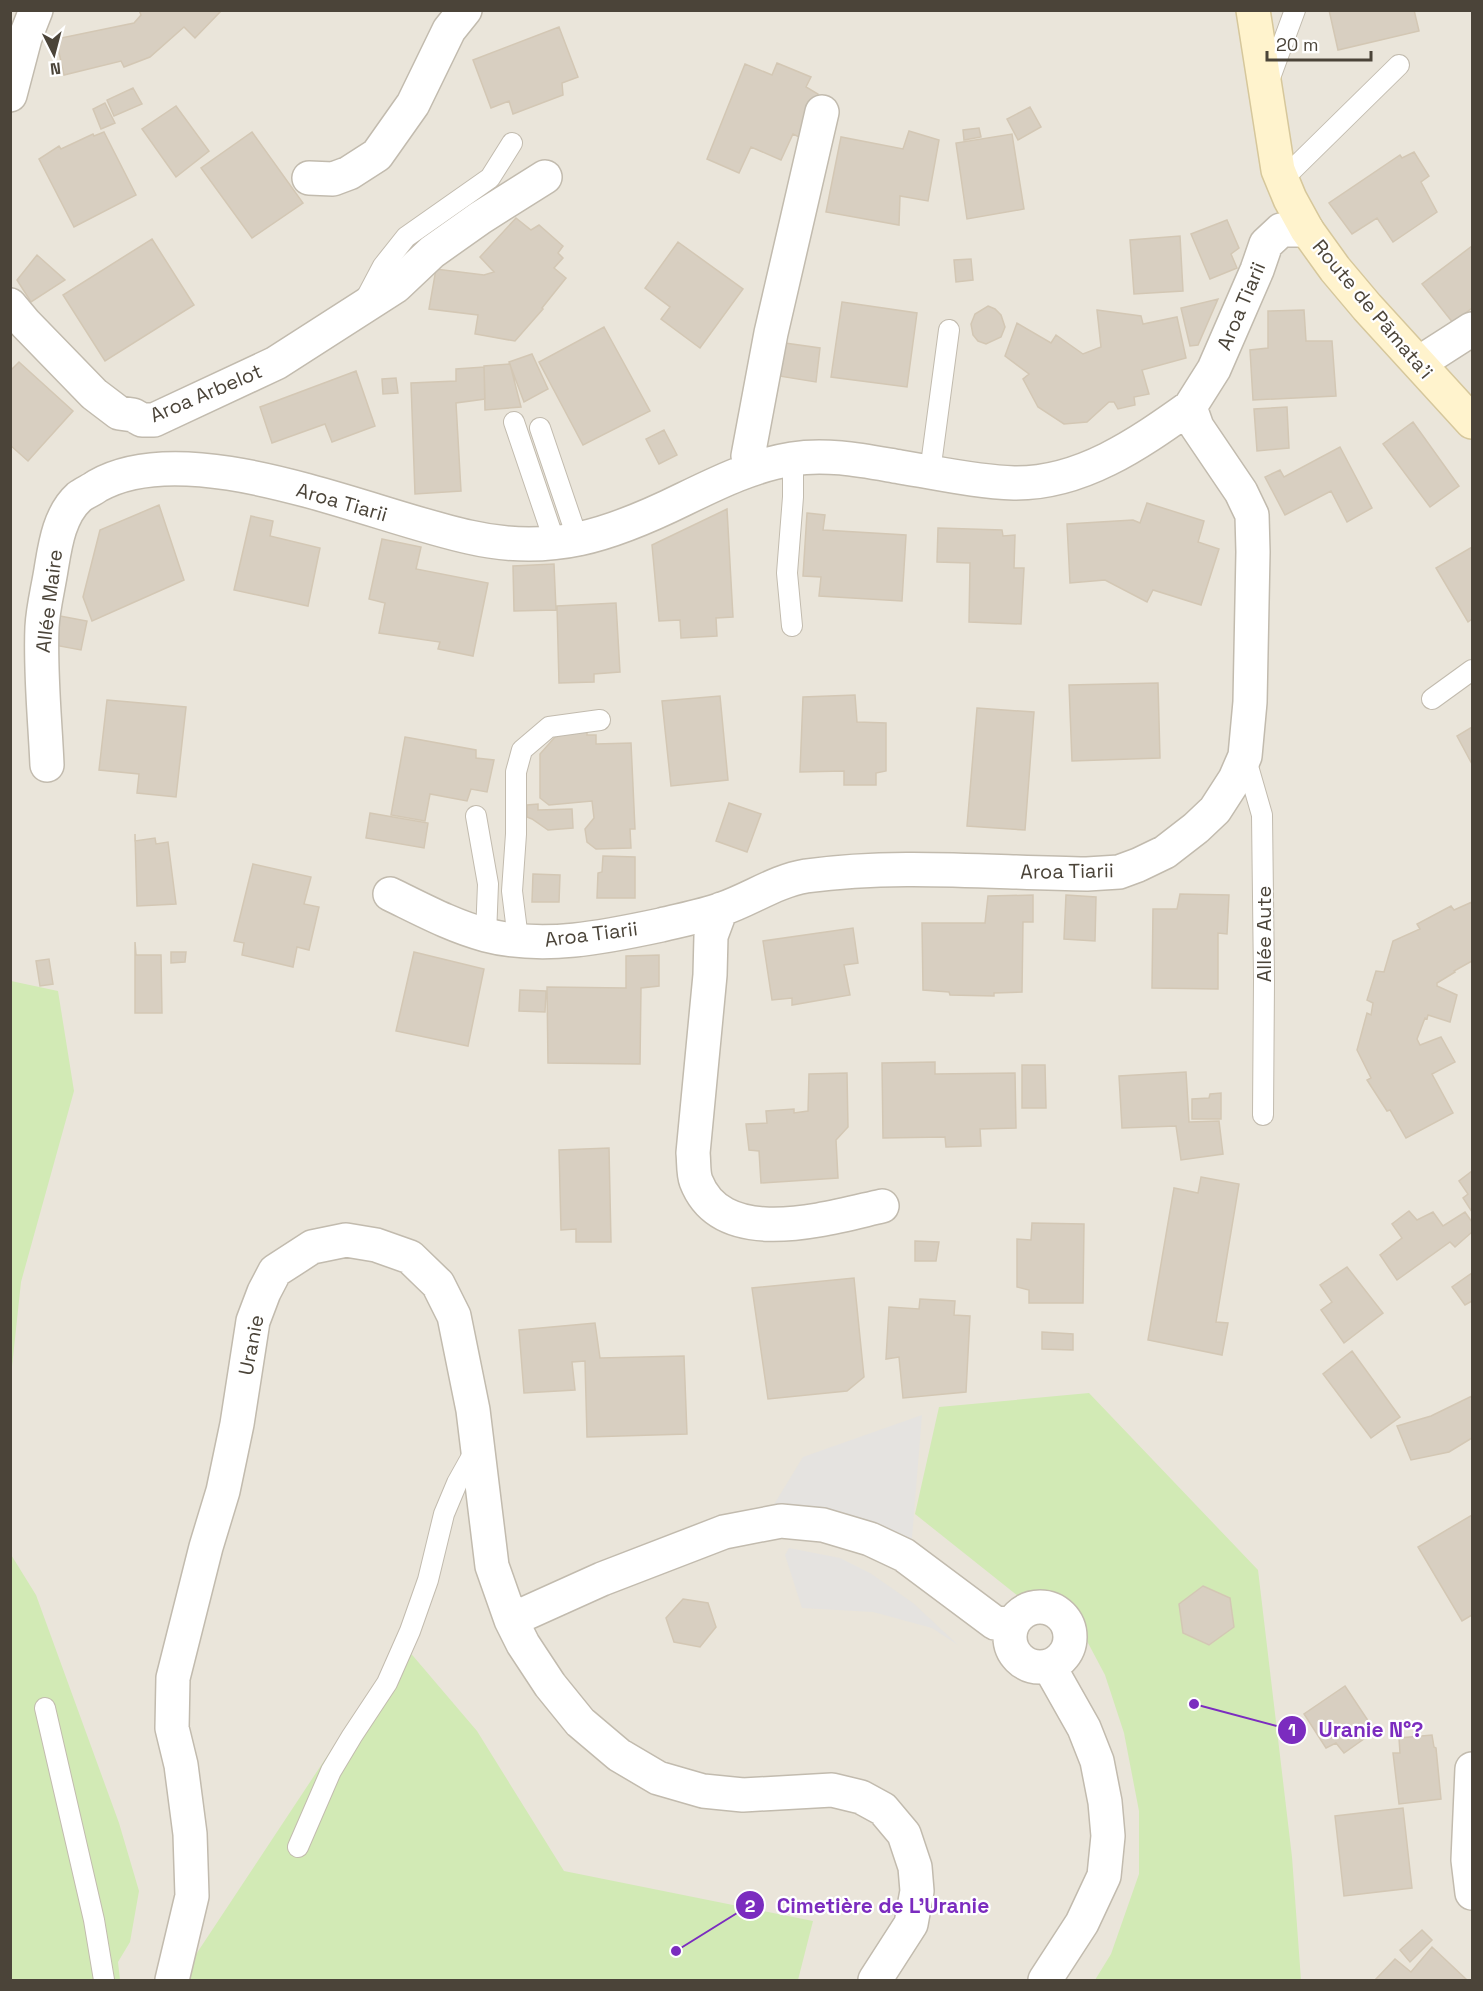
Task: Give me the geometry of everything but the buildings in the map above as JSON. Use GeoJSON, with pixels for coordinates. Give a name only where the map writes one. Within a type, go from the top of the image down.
{"type":"FeatureCollection","features":[{"type":"Feature","properties":{"kind":"main road","name":"Route de Pāmata'i"},"geometry":{"type":"LineString","coordinates":[[1253,10],[1278,170],[1290,199],[1307,230],[1335,269],[1473,422]]}},
{"type":"Feature","properties":{"kind":"street"},"geometry":{"type":"LineString","coordinates":[[10,95],[25,38],[36,10]]}},
{"type":"Feature","properties":{"kind":"street"},"geometry":{"type":"LineString","coordinates":[[309,178],[333,179],[349,173],[377,155],[413,104],[449,30],[465,10]]}},
{"type":"Feature","properties":{"kind":"street"},"geometry":{"type":"LineString","coordinates":[[752,469],[748,456],[771,333],[822,112]]}},
{"type":"Feature","properties":{"kind":"street","name":"Aroa Arbelot"},"geometry":{"type":"LineString","coordinates":[[10,305],[94,394],[119,413],[133,415],[142,420],[154,420],[276,363],[396,286],[432,252],[544,177]]}},
{"type":"Feature","properties":{"kind":"street","name":"Aroa Tiarii"},"geometry":{"type":"LineString","coordinates":[[127,475],[177,470],[215,471],[263,480],[469,537],[505,544],[543,545],[567,542],[633,523],[752,469],[793,459],[850,458],[980,481],[1018,483],[1059,478],[1096,465],[1128,450],[1190,407],[1214,369],[1266,244],[1281,230],[1307,230]]}},
{"type":"Feature","properties":{"kind":"street"},"geometry":{"type":"LineString","coordinates":[[1419,363],[1473,329]]}},
{"type":"Feature","properties":{"kind":"street","name":"Aroa Tiarii"},"geometry":{"type":"LineString","coordinates":[[390,894],[438,917],[486,935],[531,941],[575,940],[625,933],[721,909],[762,890],[804,877],[889,869],[1087,874],[1119,872],[1165,852],[1215,810],[1235,779],[1245,756],[1250,702],[1252,515],[1241,492],[1197,427],[1190,407]]}},
{"type":"Feature","properties":{"kind":"street","name":"Allée Maire"},"geometry":{"type":"LineString","coordinates":[[47,765],[42,676],[42,625],[56,540],[66,513],[79,497],[107,481],[127,475]]}},
{"type":"Feature","properties":{"kind":"street"},"geometry":{"type":"LineString","coordinates":[[721,909],[711,936],[710,975],[693,1153],[695,1180],[707,1200],[721,1212],[741,1221],[770,1225],[809,1222],[882,1206]]}},
{"type":"Feature","properties":{"kind":"street","name":"Uranie"},"geometry":{"type":"LineString","coordinates":[[167,1979],[192,1896],[190,1834],[181,1765],[172,1728],[173,1677],[206,1547],[224,1491],[253,1321],[275,1271],[312,1246],[346,1240],[376,1245],[410,1257],[438,1284],[454,1316],[473,1410],[492,1566],[511,1620],[523,1644],[550,1685],[580,1722],[618,1755],[657,1778],[703,1791],[743,1795],[832,1790],[861,1797],[883,1809],[904,1834],[915,1867],[917,1891],[911,1924],[875,1980]]}},
{"type":"Feature","properties":{"kind":"street"},"geometry":{"type":"LineString","coordinates":[[511,1620],[602,1579],[724,1532],[781,1521],[823,1525],[870,1539],[904,1555],[995,1623],[1013,1624]]}},
{"type":"Feature","properties":{"kind":"street"},"geometry":{"type":"LineString","coordinates":[[1033,1607],[1046,1607],[1059,1613],[1067,1623],[1071,1636],[1070,1646],[1058,1661],[1049,1666],[1037,1667],[1018,1657],[1012,1647],[1010,1636],[1013,1624],[1021,1614],[1033,1607]]}},
{"type":"Feature","properties":{"kind":"street"},"geometry":{"type":"LineString","coordinates":[[1045,1980],[1082,1923],[1104,1876],[1108,1836],[1105,1802],[1097,1761],[1084,1728],[1049,1666]]}},
{"type":"Feature","properties":{"kind":"street"},"geometry":{"type":"LineString","coordinates":[[1473,1769],[1468,1860],[1473,1893]]}},
{"type":"Feature","properties":{"kind":"lane"},"geometry":{"type":"LineString","coordinates":[[1265,91],[1295,10]]}},
{"type":"Feature","properties":{"kind":"lane"},"geometry":{"type":"LineString","coordinates":[[1282,180],[1399,65]]}},
{"type":"Feature","properties":{"kind":"lane"},"geometry":{"type":"LineString","coordinates":[[360,309],[383,266],[406,237],[490,178],[512,143]]}},
{"type":"Feature","properties":{"kind":"lane"},"geometry":{"type":"LineString","coordinates":[[930,472],[950,330]]}},
{"type":"Feature","properties":{"kind":"lane"},"geometry":{"type":"LineString","coordinates":[[514,422],[567,542]]}},
{"type":"Feature","properties":{"kind":"lane"},"geometry":{"type":"LineString","coordinates":[[540,428],[567,542]]}},
{"type":"Feature","properties":{"kind":"lane"},"geometry":{"type":"LineString","coordinates":[[792,626],[787,573],[793,496],[793,459]]}},
{"type":"Feature","properties":{"kind":"lane"},"geometry":{"type":"LineString","coordinates":[[1432,699],[1473,670]]}},
{"type":"Feature","properties":{"kind":"lane","name":"Aroa Tiarii"},"geometry":{"type":"LineString","coordinates":[[518,939],[512,891],[516,834],[516,772],[522,750],[549,727],[600,720]]}},
{"type":"Feature","properties":{"kind":"lane","name":"Allée Aute"},"geometry":{"type":"LineString","coordinates":[[1245,756],[1262,815],[1263,1115]]}},
{"type":"Feature","properties":{"kind":"lane"},"geometry":{"type":"LineString","coordinates":[[476,816],[488,884],[486,935]]}},
{"type":"Feature","properties":{"kind":"lane"},"geometry":{"type":"LineString","coordinates":[[298,1847],[332,1771],[387,1683],[410,1631],[428,1580],[444,1514],[457,1483],[478,1445]]}},
{"type":"Feature","properties":{"kind":"lane"},"geometry":{"type":"LineString","coordinates":[[45,1708],[94,1920],[104,1980]]}},
{"type":"Feature","properties":{"kind":"shaded area"},"geometry":{"type":"Polygon","coordinates":[[[11,11],[1472,11],[1472,1980],[11,1980],[11,11]]]}},
{"type":"Feature","properties":{"kind":"shaded area"},"geometry":{"type":"Polygon","coordinates":[[[922,1415],[911,1550],[767,1516],[803,1457],[922,1415]]]}},
{"type":"Feature","properties":{"kind":"shaded area"},"geometry":{"type":"Polygon","coordinates":[[[789,1548],[840,1558],[870,1573],[913,1603],[958,1645],[932,1628],[873,1612],[802,1608],[785,1555],[789,1548]]]}},
{"type":"Feature","properties":{"kind":"green space"},"geometry":{"type":"Polygon","coordinates":[[[11,981],[58,991],[74,1091],[21,1282],[11,1376],[11,981]]]}},
{"type":"Feature","properties":{"kind":"green space"},"geometry":{"type":"Polygon","coordinates":[[[1089,1393],[1258,1570],[1292,1857],[1301,1980],[1095,1980],[1111,1954],[1139,1874],[1139,1811],[1124,1733],[1105,1675],[1070,1609],[1046,1597],[1018,1596],[915,1514],[939,1407],[1089,1393]]]}},
{"type":"Feature","properties":{"kind":"green space"},"geometry":{"type":"Polygon","coordinates":[[[10,1553],[36,1595],[119,1823],[139,1891],[130,1942],[118,1962],[120,1980],[11,1980],[10,1553]]]}},
{"type":"Feature","properties":{"kind":"green space"},"geometry":{"type":"Polygon","coordinates":[[[402,1643],[477,1731],[564,1871],[813,1921],[798,1980],[179,1980],[402,1643]]]}},
{"type":"Feature","properties":{"kind":"place","name":"Uranie N°?"},"geometry":{"type":"Point","coordinates":[1194,1704]}},
{"type":"Feature","properties":{"kind":"place","name":"Cimetière de L'Uranie"},"geometry":{"type":"Point","coordinates":[676,1951]}}]}
